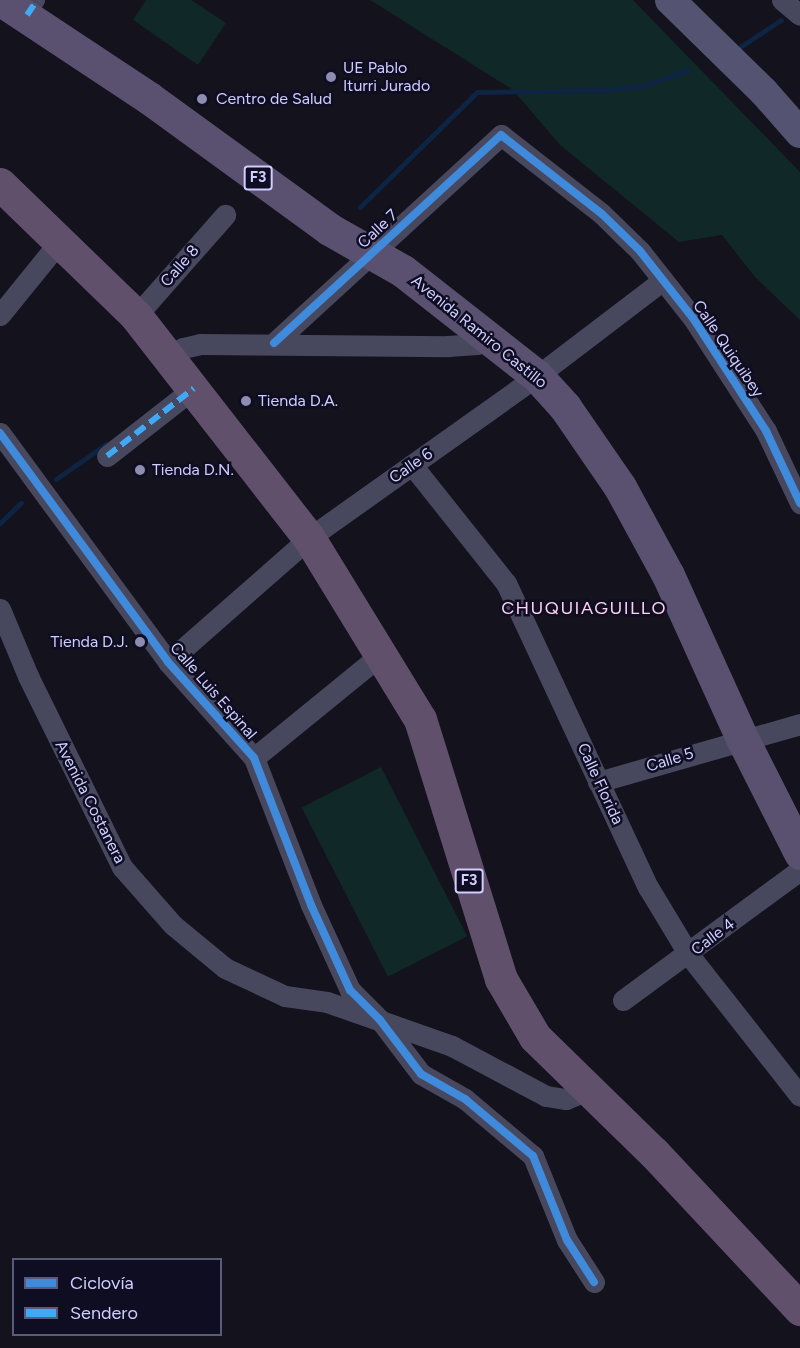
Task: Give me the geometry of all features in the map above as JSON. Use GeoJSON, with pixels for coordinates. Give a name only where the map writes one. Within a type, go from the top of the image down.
{"type":"FeatureCollection","features":[{"type":"Feature","properties":{"kind":"highway","name":"F3"},"geometry":{"type":"LineString","coordinates":[[0,184],[136,316],[309,537],[420,719],[501,979],[535,1037],[654,1153],[800,1309]]}},
{"type":"Feature","properties":{"kind":"main road"},"geometry":{"type":"LineString","coordinates":[[670,0],[763,91],[800,133]]}},
{"type":"Feature","properties":{"kind":"main road","name":"Avenida Ramiro Castillo"},"geometry":{"type":"LineString","coordinates":[[22,5],[329,229],[403,271],[537,376],[565,407],[620,488],[668,575],[743,740],[800,853]]}},
{"type":"Feature","properties":{"kind":"street"},"geometry":{"type":"LineString","coordinates":[[782,0],[800,14]]}},
{"type":"Feature","properties":{"kind":"street","name":"Calle 7"},"geometry":{"type":"LineString","coordinates":[[274,343],[501,135]]}},
{"type":"Feature","properties":{"kind":"street","name":"Calle Quiquibey"},"geometry":{"type":"LineString","coordinates":[[501,135],[602,214],[663,280],[766,431],[800,502]]}},
{"type":"Feature","properties":{"kind":"street","name":"Calle 8"},"geometry":{"type":"LineString","coordinates":[[136,316],[225,215]]}},
{"type":"Feature","properties":{"kind":"street"},"geometry":{"type":"LineString","coordinates":[[0,315],[60,241]]}},
{"type":"Feature","properties":{"kind":"street","name":"Calle 6"},"geometry":{"type":"LineString","coordinates":[[168,662],[309,537],[537,376],[663,280]]}},
{"type":"Feature","properties":{"kind":"street"},"geometry":{"type":"LineString","coordinates":[[169,358],[183,348],[200,344],[448,346],[477,344],[491,338]]}},
{"type":"Feature","properties":{"kind":"street"},"geometry":{"type":"LineString","coordinates":[[107,456],[194,388]]}},
{"type":"Feature","properties":{"kind":"street","name":"Calle Luis Espinal"},"geometry":{"type":"LineString","coordinates":[[0,433],[168,662],[254,758],[307,895],[350,990],[380,1020],[421,1074],[465,1099],[533,1156],[567,1240],[594,1282]]}},
{"type":"Feature","properties":{"kind":"street","name":"Calle Florida"},"geometry":{"type":"LineString","coordinates":[[412,465],[506,583],[648,887],[689,955],[800,1096]]}},
{"type":"Feature","properties":{"kind":"street","name":"Avenida Costanera"},"geometry":{"type":"LineString","coordinates":[[0,609],[27,676],[122,867],[173,925],[225,968],[261,987],[296,998],[327,1002],[452,1046],[546,1096],[566,1099],[587,1090]]}},
{"type":"Feature","properties":{"kind":"street"},"geometry":{"type":"LineString","coordinates":[[254,758],[380,656]]}},
{"type":"Feature","properties":{"kind":"street","name":"Calle 5"},"geometry":{"type":"LineString","coordinates":[[598,782],[800,724]]}},
{"type":"Feature","properties":{"kind":"street","name":"Calle 4"},"geometry":{"type":"LineString","coordinates":[[623,1000],[689,955],[800,870]]}},
{"type":"Feature","properties":{"kind":"green space"},"geometry":{"type":"Polygon","coordinates":[[[146,0],[191,0],[226,23],[198,65],[133,20],[146,0]]]}},
{"type":"Feature","properties":{"kind":"green space"},"geometry":{"type":"Polygon","coordinates":[[[370,0],[633,0],[800,172],[800,320],[755,277],[722,235],[679,242],[560,145],[513,90],[370,0]]]}},
{"type":"Feature","properties":{"kind":"green space"},"geometry":{"type":"Polygon","coordinates":[[[381,767],[467,936],[388,977],[302,807],[381,767]]]}},
{"type":"Feature","properties":{"kind":"waterway"},"geometry":{"type":"LineString","coordinates":[[740,47],[781,20]]}},
{"type":"Feature","properties":{"kind":"waterway"},"geometry":{"type":"LineString","coordinates":[[360,207],[477,92],[607,90],[646,85],[688,70]]}},
{"type":"Feature","properties":{"kind":"waterway"},"geometry":{"type":"LineString","coordinates":[[56,479],[106,444]]}},
{"type":"Feature","properties":{"kind":"waterway"},"geometry":{"type":"LineString","coordinates":[[0,523],[21,503]]}},
{"type":"Feature","properties":{"kind":"marked path"},"geometry":{"type":"LineString","coordinates":[[27,15],[37,0]]}},
{"type":"Feature","properties":{"kind":"marked path"},"geometry":{"type":"LineString","coordinates":[[107,456],[194,388]]}},
{"type":"Feature","properties":{"kind":"cycle path"},"geometry":{"type":"LineString","coordinates":[[274,343],[501,135],[602,214],[640,251],[693,318],[766,431],[800,503]]}},
{"type":"Feature","properties":{"kind":"cycle path"},"geometry":{"type":"LineString","coordinates":[[0,433],[168,662],[254,758],[311,905],[350,990],[380,1020],[421,1074],[465,1099],[533,1156],[567,1240],[594,1282]]}},
{"type":"Feature","properties":{"kind":"place","name":"UE Pablo Iturri Jurado"},"geometry":{"type":"Point","coordinates":[331,77]}},
{"type":"Feature","properties":{"kind":"place","name":"Centro de Salud"},"geometry":{"type":"Point","coordinates":[202,99]}},
{"type":"Feature","properties":{"kind":"place","name":"Tienda D.A."},"geometry":{"type":"Point","coordinates":[246,401]}},
{"type":"Feature","properties":{"kind":"place","name":"Tienda D.N."},"geometry":{"type":"Point","coordinates":[140,470]}},
{"type":"Feature","properties":{"kind":"place","name":"Tienda D.J."},"geometry":{"type":"Point","coordinates":[140,642]}},
{"type":"Feature","properties":{"kind":"district","name":"CHUQUIAGUILLO"},"geometry":{"type":"Point","coordinates":[584,608]}}]}
